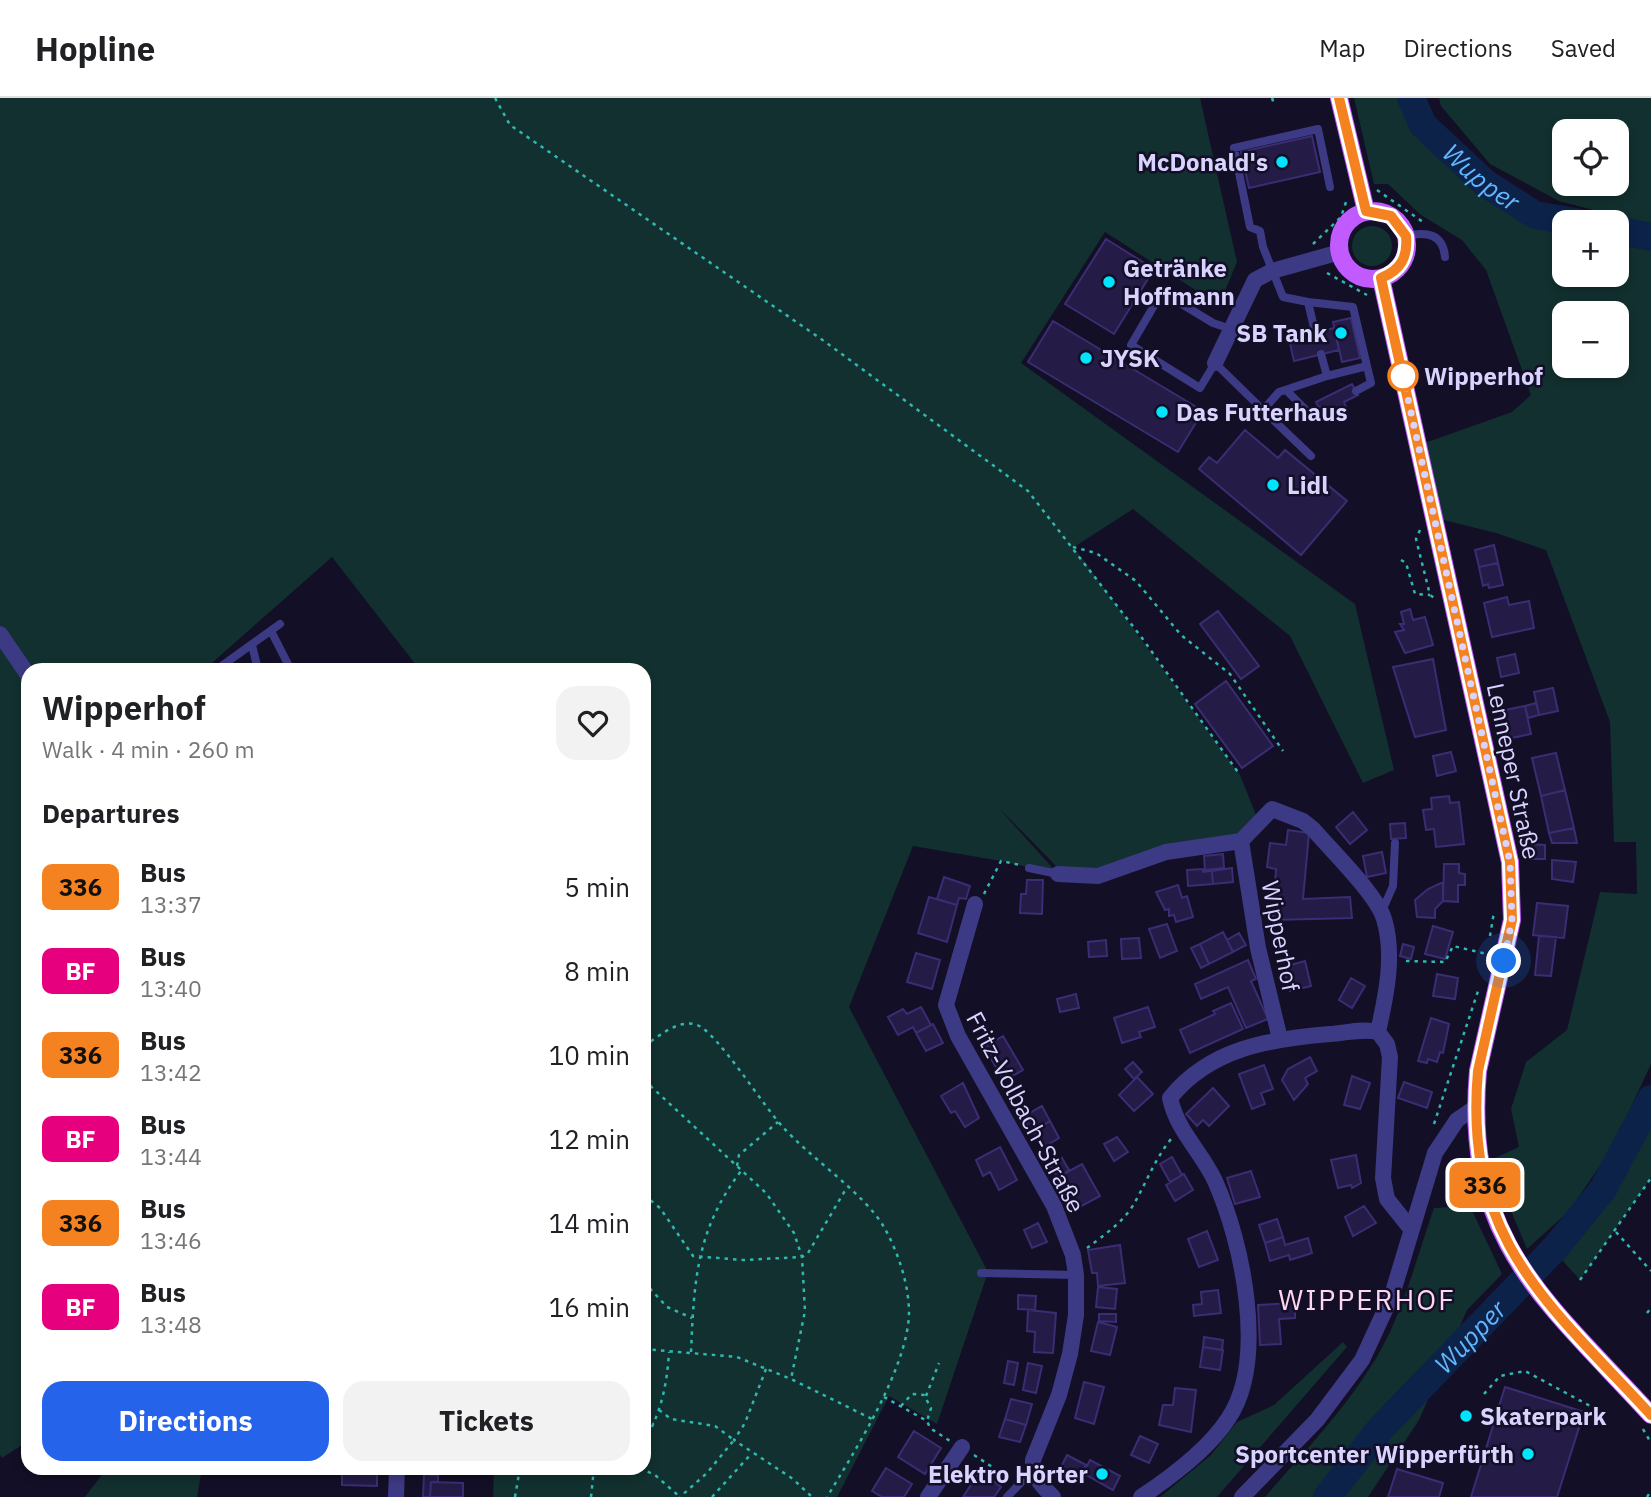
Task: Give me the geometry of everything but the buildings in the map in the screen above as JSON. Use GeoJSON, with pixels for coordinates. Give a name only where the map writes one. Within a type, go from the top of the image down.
{"type":"FeatureCollection","features":[{"type":"Feature","properties":{"kind":"main road"},"geometry":{"type":"LineString","coordinates":[[1339,98],[1366,211]]}},
{"type":"Feature","properties":{"kind":"main road"},"geometry":{"type":"LineString","coordinates":[[1366,211],[1391,216],[1406,236],[1405,258],[1399,267],[1381,278],[1370,279],[1350,270],[1340,252],[1342,231],[1356,215],[1366,211]]}},
{"type":"Feature","properties":{"kind":"main road","name":"Lenneper Straße"},"geometry":{"type":"LineString","coordinates":[[1381,278],[1510,862],[1512,920],[1478,1071],[1476,1107],[1480,1159],[1489,1199],[1512,1254],[1557,1316],[1651,1415]]}},
{"type":"Feature","properties":{"kind":"street"},"geometry":{"type":"LineString","coordinates":[[1215,363],[1251,283],[1272,271],[1340,252]]}},
{"type":"Feature","properties":{"kind":"street"},"geometry":{"type":"LineString","coordinates":[[0,634],[21,665]]}},
{"type":"Feature","properties":{"kind":"street"},"geometry":{"type":"LineString","coordinates":[[1058,874],[1098,876],[1166,852],[1241,841],[1272,809],[1303,821],[1368,894],[1381,913],[1388,945],[1387,994],[1378,1032]]}},
{"type":"Feature","properties":{"kind":"street","name":"Wipperhof"},"geometry":{"type":"LineString","coordinates":[[1241,841],[1258,948],[1280,1038]]}},
{"type":"Feature","properties":{"kind":"street","name":"Fritz-Volbach-Straße"},"geometry":{"type":"LineString","coordinates":[[975,904],[946,1005],[958,1036],[1054,1206],[1073,1255],[1076,1275],[1076,1315],[1070,1354],[1059,1395],[1035,1450],[1032,1470]]}},
{"type":"Feature","properties":{"kind":"street"},"geometry":{"type":"LineString","coordinates":[[1141,1497],[1205,1446],[1229,1418],[1247,1360],[1246,1302],[1236,1234],[1214,1179],[1180,1129],[1170,1098],[1186,1077],[1251,1045],[1280,1038],[1378,1032],[1387,1044],[1390,1057],[1383,1178],[1387,1199],[1410,1229]]}},
{"type":"Feature","properties":{"kind":"street"},"geometry":{"type":"LineString","coordinates":[[1242,1497],[1317,1420],[1362,1360],[1392,1295],[1409,1249],[1410,1229],[1440,1142],[1462,1115],[1476,1107]]}},
{"type":"Feature","properties":{"kind":"street"},"geometry":{"type":"LineString","coordinates":[[928,1497],[962,1447]]}},
{"type":"Feature","properties":{"kind":"street"},"geometry":{"type":"LineString","coordinates":[[1032,1470],[1053,1497]]}},
{"type":"Feature","properties":{"kind":"street"},"geometry":{"type":"LineString","coordinates":[[396,1497],[397,1475]]}},
{"type":"Feature","properties":{"kind":"lane"},"geometry":{"type":"LineString","coordinates":[[1330,187],[1318,129],[1234,148],[1250,227],[1260,231],[1283,297],[1353,307],[1371,383],[1356,391]]}},
{"type":"Feature","properties":{"kind":"lane"},"geometry":{"type":"LineString","coordinates":[[1406,236],[1429,234],[1439,238],[1444,244],[1445,257]]}},
{"type":"Feature","properties":{"kind":"lane"},"geometry":{"type":"LineString","coordinates":[[1231,329],[1213,324],[1162,292],[1131,345],[1200,388],[1215,363],[1311,456]]}},
{"type":"Feature","properties":{"kind":"lane"},"geometry":{"type":"LineString","coordinates":[[1307,302],[1315,332]]}},
{"type":"Feature","properties":{"kind":"lane"},"geometry":{"type":"LineString","coordinates":[[1321,354],[1327,376]]}},
{"type":"Feature","properties":{"kind":"lane"},"geometry":{"type":"LineString","coordinates":[[1262,410],[1279,392],[1367,366]]}},
{"type":"Feature","properties":{"kind":"lane"},"geometry":{"type":"LineString","coordinates":[[1286,390],[1311,415],[1320,410]]}},
{"type":"Feature","properties":{"kind":"lane"},"geometry":{"type":"LineString","coordinates":[[226,663],[280,624]]}},
{"type":"Feature","properties":{"kind":"lane"},"geometry":{"type":"LineString","coordinates":[[271,631],[287,663]]}},
{"type":"Feature","properties":{"kind":"lane"},"geometry":{"type":"LineString","coordinates":[[252,645],[256,663]]}},
{"type":"Feature","properties":{"kind":"lane"},"geometry":{"type":"LineString","coordinates":[[1381,913],[1393,886],[1395,843]]}},
{"type":"Feature","properties":{"kind":"lane"},"geometry":{"type":"LineString","coordinates":[[1029,868],[1058,874]]}},
{"type":"Feature","properties":{"kind":"lane"},"geometry":{"type":"LineString","coordinates":[[981,1273],[1076,1275]]}},
{"type":"Feature","properties":{"kind":"lane"},"geometry":{"type":"LineString","coordinates":[[1007,1497],[1032,1470]]}},
{"type":"Feature","properties":{"kind":"path"},"geometry":{"type":"LineString","coordinates":[[495,98],[510,125],[824,341],[1028,491],[1073,547],[1240,775]]}},
{"type":"Feature","properties":{"kind":"path"},"geometry":{"type":"LineString","coordinates":[[1272,98],[1274,104]]}},
{"type":"Feature","properties":{"kind":"path"},"geometry":{"type":"LineString","coordinates":[[1313,242],[1328,232],[1341,217],[1346,207],[1347,195],[1361,191],[1383,192],[1419,220]]}},
{"type":"Feature","properties":{"kind":"path"},"geometry":{"type":"LineString","coordinates":[[1318,273],[1330,273],[1359,288]]}},
{"type":"Feature","properties":{"kind":"path"},"geometry":{"type":"LineString","coordinates":[[1073,547],[1096,553],[1136,581],[1181,635],[1230,674],[1283,751]]}},
{"type":"Feature","properties":{"kind":"path"},"geometry":{"type":"LineString","coordinates":[[1401,560],[1406,563],[1415,594],[1430,595]]}},
{"type":"Feature","properties":{"kind":"path"},"geometry":{"type":"LineString","coordinates":[[975,904],[983,896],[1001,861],[1029,868]]}},
{"type":"Feature","properties":{"kind":"path"},"geometry":{"type":"LineString","coordinates":[[1406,961],[1445,962],[1453,946],[1486,956],[1494,910]]}},
{"type":"Feature","properties":{"kind":"path"},"geometry":{"type":"LineString","coordinates":[[1433,1127],[1469,1024],[1479,984]]}},
{"type":"Feature","properties":{"kind":"path"},"geometry":{"type":"LineString","coordinates":[[651,1042],[684,1023],[698,1025],[722,1050],[778,1122],[883,1225],[900,1259],[909,1313],[904,1341],[884,1397],[827,1497]]}},
{"type":"Feature","properties":{"kind":"path"},"geometry":{"type":"LineString","coordinates":[[651,1087],[782,1212],[794,1233],[802,1257],[805,1311],[791,1379]]}},
{"type":"Feature","properties":{"kind":"path"},"geometry":{"type":"LineString","coordinates":[[691,1353],[699,1257],[720,1199],[739,1170],[739,1154],[778,1122]]}},
{"type":"Feature","properties":{"kind":"path"},"geometry":{"type":"LineString","coordinates":[[1073,1255],[1088,1248],[1135,1204],[1163,1149],[1180,1129]]}},
{"type":"Feature","properties":{"kind":"path"},"geometry":{"type":"LineString","coordinates":[[1580,1280],[1651,1178]]}},
{"type":"Feature","properties":{"kind":"path"},"geometry":{"type":"LineString","coordinates":[[651,1202],[674,1225],[684,1246],[699,1257],[743,1260],[802,1257],[808,1253],[846,1188]]}},
{"type":"Feature","properties":{"kind":"path"},"geometry":{"type":"LineString","coordinates":[[1615,1231],[1651,1271]]}},
{"type":"Feature","properties":{"kind":"path"},"geometry":{"type":"LineString","coordinates":[[651,1290],[667,1307],[692,1318]]}},
{"type":"Feature","properties":{"kind":"path"},"geometry":{"type":"LineString","coordinates":[[1647,1313],[1651,1308]]}},
{"type":"Feature","properties":{"kind":"path"},"geometry":{"type":"LineString","coordinates":[[651,1350],[737,1357],[791,1379],[872,1419]]}},
{"type":"Feature","properties":{"kind":"path"},"geometry":{"type":"LineString","coordinates":[[651,1429],[666,1387],[669,1352]]}},
{"type":"Feature","properties":{"kind":"path"},"geometry":{"type":"LineString","coordinates":[[927,1421],[931,1408],[926,1396],[939,1363]]}},
{"type":"Feature","properties":{"kind":"path"},"geometry":{"type":"LineString","coordinates":[[651,1473],[680,1497],[707,1473],[745,1423],[767,1368]]}},
{"type":"Feature","properties":{"kind":"path"},"geometry":{"type":"LineString","coordinates":[[1485,1394],[1500,1376],[1525,1371],[1607,1415]]}},
{"type":"Feature","properties":{"kind":"path"},"geometry":{"type":"LineString","coordinates":[[901,1406],[912,1394],[926,1396]]}},
{"type":"Feature","properties":{"kind":"path"},"geometry":{"type":"LineString","coordinates":[[884,1397],[927,1421],[930,1428],[1017,1484]]}},
{"type":"Feature","properties":{"kind":"path"},"geometry":{"type":"LineString","coordinates":[[659,1410],[671,1419],[715,1426],[793,1479],[812,1497]]}},
{"type":"Feature","properties":{"kind":"path"},"geometry":{"type":"LineString","coordinates":[[715,1496],[752,1453]]}},
{"type":"Feature","properties":{"kind":"path"},"geometry":{"type":"LineString","coordinates":[[515,1497],[519,1475]]}},
{"type":"Feature","properties":{"kind":"path"},"geometry":{"type":"LineString","coordinates":[[591,1497],[594,1475]]}},
{"type":"Feature","properties":{"kind":"path"},"geometry":{"type":"LineString","coordinates":[[1647,1497],[1651,1491]]}},
{"type":"Feature","properties":{"kind":"green space"},"geometry":{"type":"Polygon","coordinates":[[[0,98],[1200,98],[1237,262],[1219,305],[1105,232],[1021,363],[1355,604],[1394,770],[1363,783],[1290,636],[1133,509],[1074,547],[1240,775],[1256,815],[1238,836],[1093,870],[1058,868],[997,806],[1058,874],[913,846],[849,1007],[988,1272],[937,1424],[889,1396],[837,1497],[493,1497],[494,1475],[651,1475],[651,663],[415,663],[332,557],[212,663],[21,663],[21,1446],[2,1458],[0,98]]]}},
{"type":"Feature","properties":{"kind":"green space"},"geometry":{"type":"Polygon","coordinates":[[[1354,98],[1414,98],[1416,129],[1486,186],[1526,209],[1552,218],[1552,287],[1629,287],[1629,235],[1651,247],[1651,1064],[1612,1148],[1569,1211],[1527,1249],[1506,1199],[1495,1158],[1519,1147],[1511,1109],[1526,1062],[1567,1030],[1600,892],[1637,894],[1636,842],[1614,842],[1610,722],[1546,550],[1496,533],[1432,517],[1419,445],[1512,412],[1531,395],[1486,270],[1462,240],[1421,215],[1388,184],[1374,184],[1354,98]]]}},
{"type":"Feature","properties":{"kind":"green space"},"geometry":{"type":"Polygon","coordinates":[[[1439,98],[1651,98],[1651,225],[1629,219],[1629,210],[1594,210],[1559,201],[1490,164],[1441,106],[1439,98]]]}},
{"type":"Feature","properties":{"kind":"green space"},"geometry":{"type":"Polygon","coordinates":[[[1372,226],[1386,232],[1392,246],[1386,260],[1372,266],[1358,260],[1352,246],[1358,232],[1372,226]]]}},
{"type":"Feature","properties":{"kind":"green space"},"geometry":{"type":"Polygon","coordinates":[[[1651,1126],[1651,1178],[1580,1280],[1562,1260],[1651,1126]]]}},
{"type":"Feature","properties":{"kind":"green space"},"geometry":{"type":"Polygon","coordinates":[[[1470,1206],[1502,1274],[1467,1310],[1419,1420],[1368,1497],[1265,1497],[1335,1416],[1383,1346],[1408,1288],[1434,1208],[1470,1206]]]}},
{"type":"Feature","properties":{"kind":"green space"},"geometry":{"type":"Polygon","coordinates":[[[1343,1342],[1347,1347],[1217,1497],[1160,1497],[1211,1455],[1237,1422],[1274,1405],[1343,1342]]]}},
{"type":"Feature","properties":{"kind":"green space"},"geometry":{"type":"Polygon","coordinates":[[[102,1475],[201,1475],[197,1497],[85,1497],[102,1475]]]}},
{"type":"Feature","properties":{"kind":"waterway","name":"Wupper"},"geometry":{"type":"LineString","coordinates":[[1411,98],[1423,125],[1485,183],[1535,215],[1552,218]]}},
{"type":"Feature","properties":{"kind":"waterway","name":"Wupper"},"geometry":{"type":"LineString","coordinates":[[1629,232],[1651,237]]}},
{"type":"Feature","properties":{"kind":"waterway","name":"Wupper"},"geometry":{"type":"LineString","coordinates":[[1327,1497],[1381,1428],[1556,1247],[1603,1189],[1651,1099]]}},
{"type":"Feature","properties":{"kind":"bus line","name":"336"},"geometry":{"type":"LineString","coordinates":[[1339,98],[1366,211],[1375,210],[1391,216],[1398,221],[1406,236],[1405,258],[1391,274],[1381,278],[1510,862],[1512,920],[1478,1071],[1477,1143],[1484,1179],[1498,1224],[1526,1277],[1575,1336],[1651,1415]]}},
{"type":"Feature","properties":{"kind":"place","name":"McDonald's"},"geometry":{"type":"Point","coordinates":[1282,162]}},
{"type":"Feature","properties":{"kind":"place","name":"Getränke Hoffmann"},"geometry":{"type":"Point","coordinates":[1109,282]}},
{"type":"Feature","properties":{"kind":"place","name":"SB Tank"},"geometry":{"type":"Point","coordinates":[1341,333]}},
{"type":"Feature","properties":{"kind":"place","name":"JYSK"},"geometry":{"type":"Point","coordinates":[1086,358]}},
{"type":"Feature","properties":{"kind":"place","name":"Wipperhof"},"geometry":{"type":"Point","coordinates":[1403,376]}},
{"type":"Feature","properties":{"kind":"place","name":"Das Futterhaus"},"geometry":{"type":"Point","coordinates":[1162,412]}},
{"type":"Feature","properties":{"kind":"place","name":"Lidl"},"geometry":{"type":"Point","coordinates":[1273,485]}},
{"type":"Feature","properties":{"kind":"place","name":"Skaterpark"},"geometry":{"type":"Point","coordinates":[1466,1416]}},
{"type":"Feature","properties":{"kind":"place","name":"Sportcenter Wipperfürth"},"geometry":{"type":"Point","coordinates":[1528,1454]}},
{"type":"Feature","properties":{"kind":"place","name":"Elektro Hörter"},"geometry":{"type":"Point","coordinates":[1102,1474]}},
{"type":"Feature","properties":{"kind":"district","name":"WIPPERHOF"},"geometry":{"type":"Point","coordinates":[1367,1299]}},
{"type":"Feature","properties":{"kind":"route"},"geometry":{"type":"LineString","coordinates":[[1403,376],[1510,862],[1512,920],[1504,961]]}}]}
